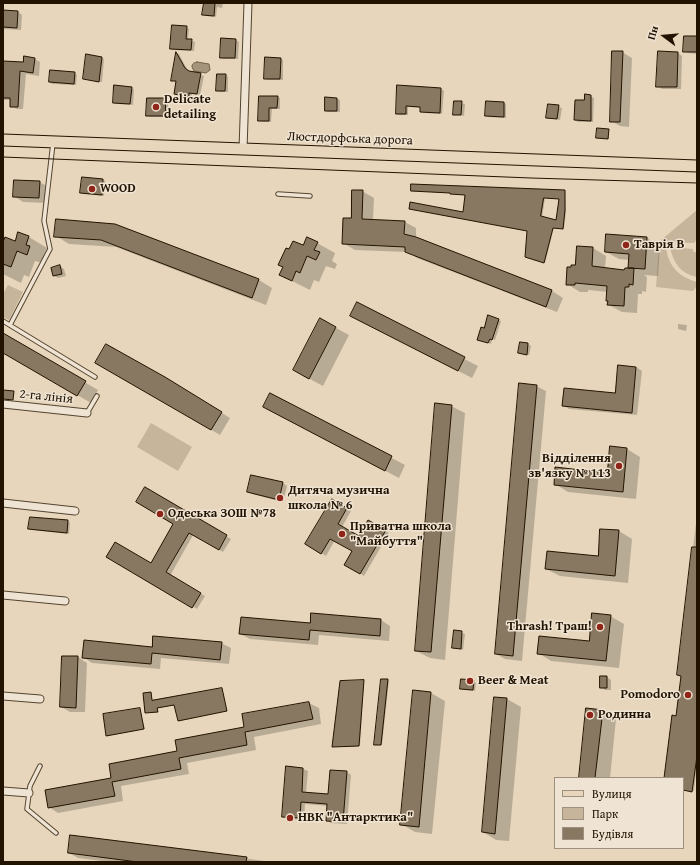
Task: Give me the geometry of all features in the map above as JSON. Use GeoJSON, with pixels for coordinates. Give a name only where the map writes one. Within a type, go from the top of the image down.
{"type":"FeatureCollection","features":[{"type":"Feature","properties":{"kind":"main road","name":"Люстдорфська дорога"},"geometry":{"type":"LineString","coordinates":[[3,140],[697,166]]}},
{"type":"Feature","properties":{"kind":"street"},"geometry":{"type":"LineString","coordinates":[[243,149],[248,3]]}},
{"type":"Feature","properties":{"kind":"street","name":"2-га лінія"},"geometry":{"type":"LineString","coordinates":[[3,404],[87,413]]}},
{"type":"Feature","properties":{"kind":"street"},"geometry":{"type":"LineString","coordinates":[[3,503],[75,511]]}},
{"type":"Feature","properties":{"kind":"street"},"geometry":{"type":"LineString","coordinates":[[3,595],[65,601]]}},
{"type":"Feature","properties":{"kind":"street"},"geometry":{"type":"LineString","coordinates":[[3,696],[40,699]]}},
{"type":"Feature","properties":{"kind":"street"},"geometry":{"type":"LineString","coordinates":[[3,791],[29,793]]}},
{"type":"Feature","properties":{"kind":"lane"},"geometry":{"type":"LineString","coordinates":[[10,325],[50,250],[44,221],[53,142]]}},
{"type":"Feature","properties":{"kind":"lane"},"geometry":{"type":"LineString","coordinates":[[278,194],[310,196]]}},
{"type":"Feature","properties":{"kind":"lane"},"geometry":{"type":"LineString","coordinates":[[3,321],[95,377]]}},
{"type":"Feature","properties":{"kind":"lane"},"geometry":{"type":"LineString","coordinates":[[87,413],[97,396]]}},
{"type":"Feature","properties":{"kind":"lane"},"geometry":{"type":"LineString","coordinates":[[40,766],[30,786],[27,809],[56,833]]}},
{"type":"Feature","properties":{"kind":"green space"},"geometry":{"type":"Polygon","coordinates":[[[697,210],[697,239],[694,243],[661,242],[661,240],[697,210]]]}},
{"type":"Feature","properties":{"kind":"green space"},"geometry":{"type":"Polygon","coordinates":[[[659,247],[666,247],[669,260],[680,274],[697,282],[693,291],[656,287],[659,247]]]}},
{"type":"Feature","properties":{"kind":"green space"},"geometry":{"type":"Polygon","coordinates":[[[670,247],[693,249],[693,251],[697,253],[697,277],[691,276],[679,267],[673,258],[670,247]]]}},
{"type":"Feature","properties":{"kind":"green space"},"geometry":{"type":"Polygon","coordinates":[[[8,285],[23,292],[9,320],[3,317],[3,294],[8,285]]]}},
{"type":"Feature","properties":{"kind":"green space"},"geometry":{"type":"Polygon","coordinates":[[[151,423],[192,447],[178,471],[137,447],[151,423]]]}},
{"type":"Feature","properties":{"kind":"shaded area"},"geometry":{"type":"Polygon","coordinates":[[[197,62],[209,64],[210,70],[206,73],[194,71],[192,65],[193,63],[197,62]]]}},
{"type":"Feature","properties":{"kind":"building"},"geometry":{"type":"Polygon","coordinates":[[[204,3],[215,3],[214,16],[202,15],[204,3]]]}},
{"type":"Feature","properties":{"kind":"building"},"geometry":{"type":"Polygon","coordinates":[[[3,10],[18,11],[17,28],[3,27],[3,10]]]}},
{"type":"Feature","properties":{"kind":"building"},"geometry":{"type":"Polygon","coordinates":[[[172,25],[187,26],[186,39],[192,39],[191,50],[170,49],[172,25]]]}},
{"type":"Feature","properties":{"kind":"building"},"geometry":{"type":"Polygon","coordinates":[[[684,36],[697,36],[697,52],[683,52],[684,36]]]}},
{"type":"Feature","properties":{"kind":"building"},"geometry":{"type":"Polygon","coordinates":[[[221,38],[236,39],[235,58],[220,58],[221,38]]]}},
{"type":"Feature","properties":{"kind":"building"},"geometry":{"type":"Polygon","coordinates":[[[612,51],[623,51],[620,122],[610,122],[612,51]]]}},
{"type":"Feature","properties":{"kind":"building"},"geometry":{"type":"Polygon","coordinates":[[[658,51],[678,52],[677,87],[656,87],[658,51]]]}},
{"type":"Feature","properties":{"kind":"building"},"geometry":{"type":"Polygon","coordinates":[[[176,52],[185,68],[189,71],[201,73],[197,94],[189,93],[189,97],[174,94],[176,81],[171,81],[176,52]]]}},
{"type":"Feature","properties":{"kind":"building"},"geometry":{"type":"Polygon","coordinates":[[[86,54],[102,57],[99,82],[83,79],[86,54]]]}},
{"type":"Feature","properties":{"kind":"building"},"geometry":{"type":"Polygon","coordinates":[[[24,56],[35,58],[33,73],[20,71],[18,107],[10,107],[10,98],[3,98],[3,61],[23,62],[24,56]]]}},
{"type":"Feature","properties":{"kind":"building"},"geometry":{"type":"Polygon","coordinates":[[[265,57],[281,58],[280,79],[264,79],[265,57]]]}},
{"type":"Feature","properties":{"kind":"building"},"geometry":{"type":"Polygon","coordinates":[[[50,70],[75,72],[74,84],[49,82],[50,70]]]}},
{"type":"Feature","properties":{"kind":"building"},"geometry":{"type":"Polygon","coordinates":[[[217,74],[226,74],[225,91],[216,91],[217,74]]]}},
{"type":"Feature","properties":{"kind":"building"},"geometry":{"type":"Polygon","coordinates":[[[114,85],[132,87],[130,104],[113,103],[114,85]]]}},
{"type":"Feature","properties":{"kind":"building"},"geometry":{"type":"Polygon","coordinates":[[[397,85],[441,88],[440,113],[420,112],[420,107],[406,106],[406,114],[396,114],[397,85]]]}},
{"type":"Feature","properties":{"kind":"building"},"geometry":{"type":"Polygon","coordinates":[[[585,94],[591,95],[591,121],[574,120],[575,100],[584,100],[585,94]]]}},
{"type":"Feature","properties":{"kind":"building"},"geometry":{"type":"Polygon","coordinates":[[[259,96],[278,96],[277,108],[269,108],[269,121],[258,121],[259,96]]]}},
{"type":"Feature","properties":{"kind":"building"},"geometry":{"type":"Polygon","coordinates":[[[325,97],[337,98],[337,111],[325,111],[325,97]]]}},
{"type":"Feature","properties":{"kind":"building","name":"Delicate detailing"},"geometry":{"type":"Polygon","coordinates":[[[147,98],[165,98],[166,116],[146,116],[147,98]]]}},
{"type":"Feature","properties":{"kind":"building"},"geometry":{"type":"Polygon","coordinates":[[[454,101],[462,101],[461,115],[453,115],[454,101]]]}},
{"type":"Feature","properties":{"kind":"building"},"geometry":{"type":"Polygon","coordinates":[[[486,101],[504,102],[504,117],[485,116],[486,101]]]}},
{"type":"Feature","properties":{"kind":"building"},"geometry":{"type":"Polygon","coordinates":[[[548,104],[559,105],[557,119],[546,118],[548,104]]]}},
{"type":"Feature","properties":{"kind":"building"},"geometry":{"type":"Polygon","coordinates":[[[597,128],[609,129],[608,139],[596,138],[597,128]]]}},
{"type":"Feature","properties":{"kind":"building","name":"WOOD"},"geometry":{"type":"Polygon","coordinates":[[[82,177],[103,179],[102,195],[80,193],[82,177]]]}},
{"type":"Feature","properties":{"kind":"building"},"geometry":{"type":"Polygon","coordinates":[[[14,180],[40,181],[39,198],[13,197],[14,180]]]}},
{"type":"Feature","properties":{"kind":"building"},"geometry":{"type":"Polygon","coordinates":[[[411,184],[565,190],[563,229],[553,228],[544,263],[525,257],[527,231],[409,209],[410,202],[463,212],[465,195],[411,191],[411,184]],[[544,198],[541,216],[556,220],[559,199],[544,198]]]}},
{"type":"Feature","properties":{"kind":"building"},"geometry":{"type":"Polygon","coordinates":[[[352,190],[363,190],[362,219],[405,221],[404,234],[416,237],[552,290],[546,307],[405,252],[405,247],[342,244],[343,218],[351,218],[352,190]]]}},
{"type":"Feature","properties":{"kind":"building"},"geometry":{"type":"Polygon","coordinates":[[[56,219],[115,224],[259,279],[252,298],[101,240],[54,237],[56,219]]]}},
{"type":"Feature","properties":{"kind":"building"},"geometry":{"type":"Polygon","coordinates":[[[18,232],[29,236],[26,245],[30,246],[27,255],[17,251],[11,267],[3,264],[3,242],[5,237],[15,241],[18,232]]]}},
{"type":"Feature","properties":{"kind":"building","name":"Таврія В"},"geometry":{"type":"Polygon","coordinates":[[[606,234],[647,237],[645,269],[628,268],[629,254],[605,252],[606,234]]]}},
{"type":"Feature","properties":{"kind":"building"},"geometry":{"type":"Polygon","coordinates":[[[307,237],[318,242],[314,250],[320,252],[316,260],[307,256],[300,273],[296,271],[292,281],[279,275],[283,267],[278,265],[286,248],[289,249],[293,241],[303,245],[307,237]]]}},
{"type":"Feature","properties":{"kind":"building"},"geometry":{"type":"Polygon","coordinates":[[[577,246],[593,247],[592,266],[624,270],[625,268],[634,268],[633,285],[629,284],[629,287],[625,287],[624,306],[607,305],[607,286],[575,283],[575,285],[566,285],[567,267],[575,265],[577,246]]]}},
{"type":"Feature","properties":{"kind":"building"},"geometry":{"type":"Polygon","coordinates":[[[60,265],[62,274],[53,276],[51,268],[60,265]]]}},
{"type":"Feature","properties":{"kind":"building"},"geometry":{"type":"Polygon","coordinates":[[[357,302],[465,357],[458,371],[350,316],[357,302]]]}},
{"type":"Feature","properties":{"kind":"building"},"geometry":{"type":"Polygon","coordinates":[[[488,315],[499,319],[492,340],[490,339],[488,343],[477,340],[481,327],[484,328],[488,315]]]}},
{"type":"Feature","properties":{"kind":"building"},"geometry":{"type":"Polygon","coordinates":[[[320,318],[336,327],[309,379],[293,370],[320,318]]]}},
{"type":"Feature","properties":{"kind":"building"},"geometry":{"type":"Polygon","coordinates":[[[3,333],[86,381],[77,396],[3,353],[3,333]]]}},
{"type":"Feature","properties":{"kind":"building"},"geometry":{"type":"Polygon","coordinates":[[[520,342],[528,343],[527,355],[518,353],[520,342]]]}},
{"type":"Feature","properties":{"kind":"building"},"geometry":{"type":"Polygon","coordinates":[[[106,344],[165,377],[222,412],[211,430],[95,363],[106,344]]]}},
{"type":"Feature","properties":{"kind":"building"},"geometry":{"type":"Polygon","coordinates":[[[618,365],[636,367],[632,413],[562,406],[564,388],[615,393],[618,365]]]}},
{"type":"Feature","properties":{"kind":"building"},"geometry":{"type":"Polygon","coordinates":[[[519,383],[537,385],[513,656],[495,654],[519,383]]]}},
{"type":"Feature","properties":{"kind":"building"},"geometry":{"type":"Polygon","coordinates":[[[3,390],[14,391],[13,400],[3,399],[3,390]]]}},
{"type":"Feature","properties":{"kind":"building"},"geometry":{"type":"Polygon","coordinates":[[[270,393],[392,456],[385,471],[263,407],[270,393]]]}},
{"type":"Feature","properties":{"kind":"building"},"geometry":{"type":"Polygon","coordinates":[[[435,403],[452,405],[431,652],[415,651],[435,403]]]}},
{"type":"Feature","properties":{"kind":"building"},"geometry":{"type":"Polygon","coordinates":[[[610,446],[627,448],[623,492],[554,485],[555,467],[607,473],[610,446]]]}},
{"type":"Feature","properties":{"kind":"building"},"geometry":{"type":"Polygon","coordinates":[[[251,475],[283,482],[279,500],[247,492],[251,475]]]}},
{"type":"Feature","properties":{"kind":"building"},"geometry":{"type":"Polygon","coordinates":[[[145,487],[227,535],[219,550],[189,533],[166,572],[201,593],[192,608],[106,557],[115,542],[151,563],[173,524],[136,502],[145,487]]]}},
{"type":"Feature","properties":{"kind":"building"},"geometry":{"type":"Polygon","coordinates":[[[332,499],[347,508],[338,524],[359,536],[368,520],[386,530],[360,574],[344,565],[352,551],[330,539],[321,554],[305,544],[332,499]]]}},
{"type":"Feature","properties":{"kind":"building"},"geometry":{"type":"Polygon","coordinates":[[[30,517],[68,520],[67,533],[28,529],[30,517]]]}},
{"type":"Feature","properties":{"kind":"building"},"geometry":{"type":"Polygon","coordinates":[[[600,529],[619,530],[615,576],[545,569],[547,551],[598,556],[600,529]]]}},
{"type":"Feature","properties":{"kind":"building"},"geometry":{"type":"Polygon","coordinates":[[[692,547],[697,547],[697,756],[692,792],[684,790],[684,777],[664,777],[672,715],[676,716],[681,676],[677,675],[692,547]]]}},
{"type":"Feature","properties":{"kind":"building"},"geometry":{"type":"Polygon","coordinates":[[[311,613],[381,619],[380,636],[310,630],[309,640],[239,634],[241,617],[310,623],[311,613]]]}},
{"type":"Feature","properties":{"kind":"building"},"geometry":{"type":"Polygon","coordinates":[[[592,613],[611,615],[606,661],[537,654],[539,636],[589,641],[592,613]]]}},
{"type":"Feature","properties":{"kind":"building"},"geometry":{"type":"Polygon","coordinates":[[[454,630],[462,631],[461,649],[452,648],[454,630]]]}},
{"type":"Feature","properties":{"kind":"building"},"geometry":{"type":"Polygon","coordinates":[[[153,636],[222,642],[220,660],[152,653],[151,664],[82,658],[84,640],[152,647],[153,636]]]}},
{"type":"Feature","properties":{"kind":"building"},"geometry":{"type":"Polygon","coordinates":[[[62,656],[78,656],[76,708],[60,707],[62,656]]]}},
{"type":"Feature","properties":{"kind":"building"},"geometry":{"type":"Polygon","coordinates":[[[600,676],[607,676],[607,688],[600,688],[600,676]]]}},
{"type":"Feature","properties":{"kind":"building"},"geometry":{"type":"Polygon","coordinates":[[[381,679],[388,679],[381,745],[374,745],[381,679]]]}},
{"type":"Feature","properties":{"kind":"building"},"geometry":{"type":"Polygon","coordinates":[[[461,679],[474,680],[473,690],[460,689],[461,679]]]}},
{"type":"Feature","properties":{"kind":"building"},"geometry":{"type":"Polygon","coordinates":[[[364,680],[359,746],[332,747],[340,681],[364,680]]]}},
{"type":"Feature","properties":{"kind":"building"},"geometry":{"type":"Polygon","coordinates":[[[222,688],[227,711],[178,721],[174,705],[157,708],[158,712],[145,713],[143,693],[151,692],[152,700],[222,688]]]}},
{"type":"Feature","properties":{"kind":"building"},"geometry":{"type":"Polygon","coordinates":[[[413,690],[431,692],[419,827],[400,825],[413,690]]]}},
{"type":"Feature","properties":{"kind":"building"},"geometry":{"type":"Polygon","coordinates":[[[494,697],[507,698],[495,834],[482,832],[494,697]]]}},
{"type":"Feature","properties":{"kind":"building"},"geometry":{"type":"Polygon","coordinates":[[[309,702],[313,719],[245,732],[247,745],[179,758],[181,769],[112,782],[115,796],[48,808],[45,790],[111,778],[109,764],[177,751],[175,740],[244,727],[242,714],[309,702]]]}},
{"type":"Feature","properties":{"kind":"building"},"geometry":{"type":"Polygon","coordinates":[[[140,708],[144,729],[106,736],[103,714],[140,708]]]}},
{"type":"Feature","properties":{"kind":"building"},"geometry":{"type":"Polygon","coordinates":[[[586,708],[603,710],[595,777],[579,777],[586,708]]]}},
{"type":"Feature","properties":{"kind":"building"},"geometry":{"type":"Polygon","coordinates":[[[286,766],[303,768],[302,792],[328,794],[330,770],[347,771],[343,822],[326,821],[327,804],[301,802],[300,818],[282,817],[286,766]]]}},
{"type":"Feature","properties":{"kind":"building"},"geometry":{"type":"Polygon","coordinates":[[[70,835],[247,857],[246,862],[138,862],[68,853],[70,835]]]}},
{"type":"Feature","properties":{"kind":"tram line"},"geometry":{"type":"LineString","coordinates":[[3,157],[531,178],[697,183]]}},
{"type":"Feature","properties":{"kind":"place","name":"Delicate detailing"},"geometry":{"type":"Point","coordinates":[156,107]}},
{"type":"Feature","properties":{"kind":"place","name":"WOOD"},"geometry":{"type":"Point","coordinates":[92,189]}},
{"type":"Feature","properties":{"kind":"place","name":"Таврія В"},"geometry":{"type":"Point","coordinates":[626,245]}},
{"type":"Feature","properties":{"kind":"place","name":"Відділення зв'язку № 113"},"geometry":{"type":"Point","coordinates":[619,466]}},
{"type":"Feature","properties":{"kind":"place","name":"Дитяча музична школа № 6"},"geometry":{"type":"Point","coordinates":[280,498]}},
{"type":"Feature","properties":{"kind":"place","name":"Одеська ЗОШ №78"},"geometry":{"type":"Point","coordinates":[160,514]}},
{"type":"Feature","properties":{"kind":"place","name":"Приватна школа \"Майбуття\""},"geometry":{"type":"Point","coordinates":[342,534]}},
{"type":"Feature","properties":{"kind":"place","name":"Thrash! Траш!"},"geometry":{"type":"Point","coordinates":[600,627]}},
{"type":"Feature","properties":{"kind":"place","name":"Beer & Meat"},"geometry":{"type":"Point","coordinates":[470,681]}},
{"type":"Feature","properties":{"kind":"place","name":"Pomodoro"},"geometry":{"type":"Point","coordinates":[688,695]}},
{"type":"Feature","properties":{"kind":"place","name":"Родинна"},"geometry":{"type":"Point","coordinates":[590,715]}},
{"type":"Feature","properties":{"kind":"place","name":"НВК \"Антарктика\""},"geometry":{"type":"Point","coordinates":[290,818]}}]}
